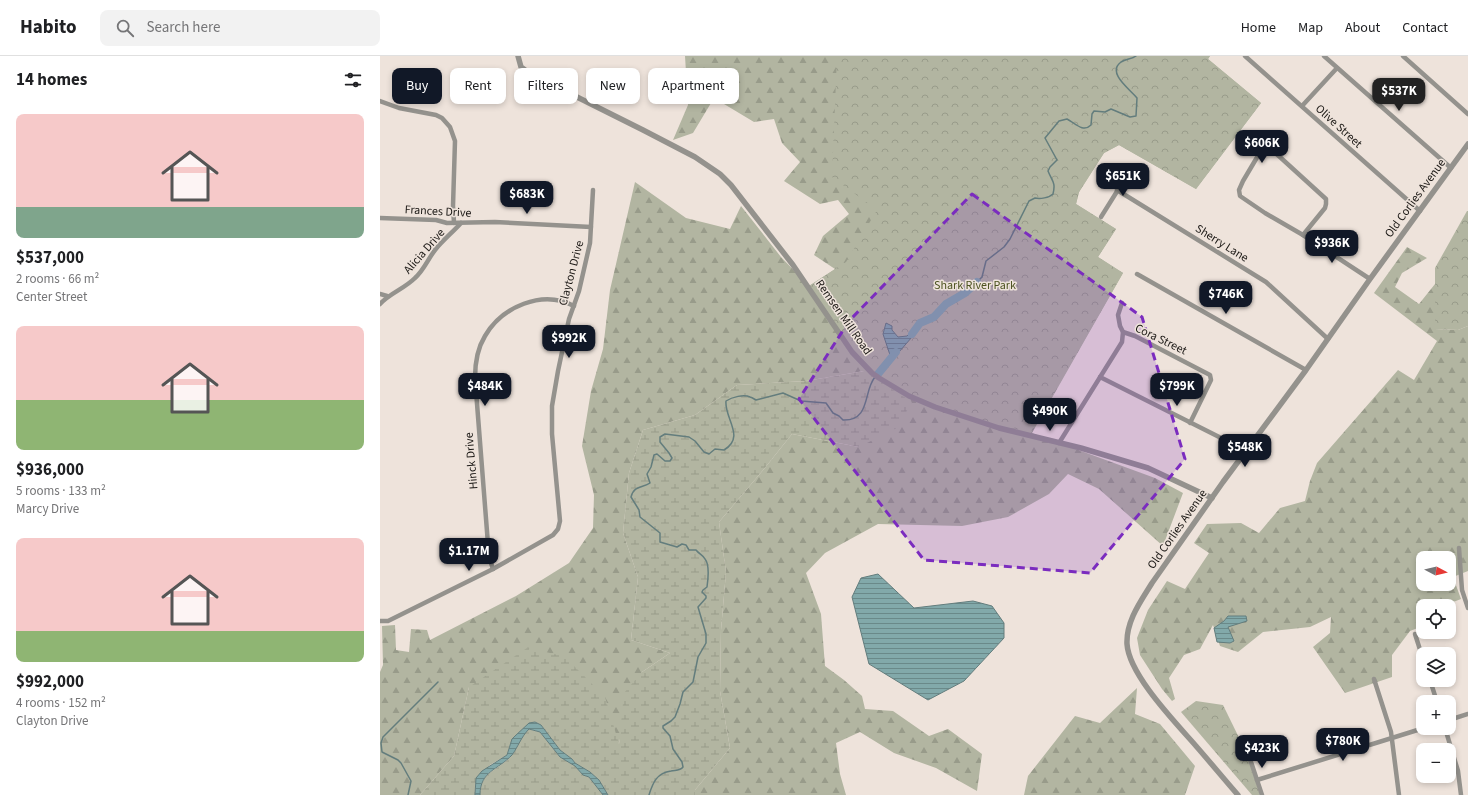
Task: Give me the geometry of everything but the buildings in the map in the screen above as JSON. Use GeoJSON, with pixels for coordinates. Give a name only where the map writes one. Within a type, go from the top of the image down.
{"type":"FeatureCollection","features":[{"type":"Feature","properties":{"kind":"street","name":"Remsen Mill Road"},"geometry":{"type":"LineString","coordinates":[[518,56],[521,67],[532,75],[695,157],[720,174],[731,185],[793,265],[848,346],[859,360],[879,378],[909,396],[935,407],[999,428],[1148,468],[1212,498]]}},
{"type":"Feature","properties":{"kind":"street","name":"Olive Street"},"geometry":{"type":"LineString","coordinates":[[1245,56],[1420,211]]}},
{"type":"Feature","properties":{"kind":"street"},"geometry":{"type":"LineString","coordinates":[[1324,56],[1451,168]]}},
{"type":"Feature","properties":{"kind":"street"},"geometry":{"type":"LineString","coordinates":[[1403,56],[1468,114]]}},
{"type":"Feature","properties":{"kind":"street"},"geometry":{"type":"LineString","coordinates":[[1302,106],[1337,68]]}},
{"type":"Feature","properties":{"kind":"street","name":"Alicia Drive"},"geometry":{"type":"LineString","coordinates":[[380,101],[399,108],[436,115],[442,118],[450,127],[455,141],[453,206],[454,223]]}},
{"type":"Feature","properties":{"kind":"street","name":"Old Corlies Avenue"},"geometry":{"type":"LineString","coordinates":[[1238,795],[1178,725],[1144,682],[1130,659],[1127,645],[1130,625],[1142,599],[1212,498],[1247,452],[1468,144]]}},
{"type":"Feature","properties":{"kind":"street"},"geometry":{"type":"LineString","coordinates":[[1303,235],[1325,208],[1326,199],[1272,150],[1262,150],[1240,186],[1240,196],[1370,279]]}},
{"type":"Feature","properties":{"kind":"street"},"geometry":{"type":"LineString","coordinates":[[1101,217],[1131,169]]}},
{"type":"Feature","properties":{"kind":"street","name":"Clayton Drive"},"geometry":{"type":"LineString","coordinates":[[493,569],[554,535],[559,527],[560,521],[552,434],[552,406],[569,319],[586,266],[590,242],[593,190]]}},
{"type":"Feature","properties":{"kind":"street","name":"Sherry Lane"},"geometry":{"type":"LineString","coordinates":[[1118,190],[1266,282],[1328,339]]}},
{"type":"Feature","properties":{"kind":"street","name":"Frances Drive"},"geometry":{"type":"LineString","coordinates":[[380,218],[436,220],[454,223],[495,222],[591,227]]}},
{"type":"Feature","properties":{"kind":"street","name":"Alicia Drive"},"geometry":{"type":"LineString","coordinates":[[380,304],[387,296],[401,289],[416,278],[436,249],[461,223]]}},
{"type":"Feature","properties":{"kind":"street"},"geometry":{"type":"LineString","coordinates":[[1137,274],[1306,370]]}},
{"type":"Feature","properties":{"kind":"street"},"geometry":{"type":"LineString","coordinates":[[380,294],[387,296]]}},
{"type":"Feature","properties":{"kind":"street","name":"Hinck Drive"},"geometry":{"type":"LineString","coordinates":[[493,569],[489,557],[475,378],[475,364],[478,351],[485,336],[493,325],[516,307],[531,302],[547,300],[567,302],[574,306]]}},
{"type":"Feature","properties":{"kind":"street"},"geometry":{"type":"LineString","coordinates":[[1058,443],[1122,342],[1123,332],[1118,320],[1122,303]]}},
{"type":"Feature","properties":{"kind":"street","name":"Cora Street"},"geometry":{"type":"LineString","coordinates":[[1123,332],[1134,336],[1210,375],[1211,380],[1190,423]]}},
{"type":"Feature","properties":{"kind":"street"},"geometry":{"type":"LineString","coordinates":[[1100,377],[1247,452]]}},
{"type":"Feature","properties":{"kind":"street"},"geometry":{"type":"LineString","coordinates":[[1459,548],[1462,590],[1468,608]]}},
{"type":"Feature","properties":{"kind":"street"},"geometry":{"type":"LineString","coordinates":[[380,621],[388,621],[493,569]]}},
{"type":"Feature","properties":{"kind":"street"},"geometry":{"type":"LineString","coordinates":[[1415,634],[1419,647]]}},
{"type":"Feature","properties":{"kind":"street"},"geometry":{"type":"LineString","coordinates":[[1374,680],[1392,738],[1399,795]]}},
{"type":"Feature","properties":{"kind":"street"},"geometry":{"type":"LineString","coordinates":[[1456,718],[1468,714]]}},
{"type":"Feature","properties":{"kind":"street"},"geometry":{"type":"LineString","coordinates":[[1257,780],[1416,730]]}},
{"type":"Feature","properties":{"kind":"street"},"geometry":{"type":"LineString","coordinates":[[1447,735],[1458,771],[1461,795]]}},
{"type":"Feature","properties":{"kind":"street"},"geometry":{"type":"LineString","coordinates":[[1246,747],[1262,795]]}},
{"type":"Feature","properties":{"kind":"highlighted area"},"geometry":{"type":"Polygon","coordinates":[[[972,194],[1142,317],[1185,459],[1090,573],[924,560],[799,399],[849,321],[972,194]]]}},
{"type":"Feature","properties":{"kind":"green space"},"geometry":{"type":"Polygon","coordinates":[[[685,56],[1210,56],[1208,59],[1261,103],[1196,189],[1119,145],[1104,153],[1079,192],[1076,204],[1116,229],[1098,257],[1123,273],[1032,433],[1155,478],[1183,493],[1163,546],[1099,489],[1068,474],[1049,494],[1008,517],[962,526],[878,524],[825,553],[806,573],[821,614],[825,666],[862,696],[865,709],[893,711],[929,736],[948,729],[982,754],[977,791],[936,768],[894,753],[860,732],[836,743],[840,774],[846,795],[695,795],[695,790],[730,748],[720,691],[721,630],[726,572],[719,522],[792,434],[859,447],[864,371],[806,381],[737,385],[695,415],[643,430],[629,473],[623,533],[638,577],[631,640],[670,653],[642,672],[618,745],[469,687],[454,756],[420,795],[380,795],[380,672],[383,665],[382,626],[395,625],[396,650],[409,652],[411,629],[427,630],[430,640],[516,596],[569,563],[593,528],[594,495],[582,446],[591,391],[603,349],[610,290],[635,182],[686,218],[730,229],[741,206],[781,257],[809,286],[835,269],[814,255],[823,236],[849,214],[838,200],[820,204],[784,181],[800,162],[782,143],[774,119],[754,122],[724,104],[739,104],[739,68],[686,68],[685,56]]]}},
{"type":"Feature","properties":{"kind":"green space","name":"Shark River Park"},"geometry":{"type":"Polygon","coordinates":[[[837,56],[1210,56],[1208,59],[1261,103],[1196,189],[1119,145],[1104,153],[1079,192],[1076,204],[1116,229],[1098,257],[1123,273],[1031,433],[942,410],[879,379],[856,358],[809,286],[846,262],[877,210],[832,177],[837,56]]]}},
{"type":"Feature","properties":{"kind":"green space"},"geometry":{"type":"Polygon","coordinates":[[[710,104],[693,133],[673,140],[688,105],[710,104]]]}},
{"type":"Feature","properties":{"kind":"green space"},"geometry":{"type":"Polygon","coordinates":[[[1467,211],[1468,326],[1458,330],[1435,329],[1435,268],[1467,211]]]}},
{"type":"Feature","properties":{"kind":"green space"},"geometry":{"type":"Polygon","coordinates":[[[1407,247],[1427,258],[1402,273],[1395,287],[1419,304],[1435,284],[1435,329],[1458,330],[1468,326],[1468,571],[1456,576],[1456,551],[1416,551],[1416,591],[1456,591],[1456,585],[1461,599],[1456,601],[1456,599],[1416,599],[1416,629],[1410,631],[1392,655],[1392,677],[1345,693],[1313,647],[1330,633],[1331,617],[1310,627],[1263,632],[1238,652],[1220,646],[1213,625],[1200,649],[1184,655],[1169,678],[1175,699],[1172,701],[1162,689],[1140,655],[1137,638],[1148,610],[1167,581],[1185,589],[1209,553],[1194,543],[1207,524],[1241,523],[1259,533],[1280,508],[1305,501],[1310,481],[1317,463],[1398,370],[1414,380],[1437,341],[1374,293],[1407,247]]]}},
{"type":"Feature","properties":{"kind":"green space"},"geometry":{"type":"Polygon","coordinates":[[[864,371],[912,402],[897,428],[859,447],[792,434],[719,522],[726,572],[721,630],[720,691],[730,748],[695,790],[695,795],[608,795],[599,780],[560,750],[541,725],[535,722],[517,735],[511,743],[507,755],[490,765],[475,784],[475,795],[420,795],[454,756],[469,687],[527,648],[564,656],[605,697],[619,744],[624,693],[642,672],[670,653],[631,640],[638,577],[623,533],[629,473],[643,430],[695,415],[737,385],[806,381],[864,371]]]}},
{"type":"Feature","properties":{"kind":"green space"},"geometry":{"type":"Polygon","coordinates":[[[1137,688],[1135,714],[1160,724],[1195,766],[1185,795],[1024,795],[1028,776],[1075,716],[1100,723],[1137,688]]]}},
{"type":"Feature","properties":{"kind":"green space"},"geometry":{"type":"Polygon","coordinates":[[[1196,701],[1223,705],[1247,754],[1260,795],[1252,795],[1181,712],[1196,701]]]}},
{"type":"Feature","properties":{"kind":"green space"},"geometry":{"type":"Polygon","coordinates":[[[528,729],[540,732],[560,757],[575,766],[583,775],[589,777],[603,795],[480,795],[481,787],[486,776],[513,754],[517,744],[528,729]]]}},
{"type":"Feature","properties":{"kind":"water"},"geometry":{"type":"Polygon","coordinates":[[[886,323],[892,326],[892,330],[898,337],[907,336],[917,326],[919,329],[892,360],[889,360],[890,355],[883,334],[886,323]]]}},
{"type":"Feature","properties":{"kind":"water"},"geometry":{"type":"Polygon","coordinates":[[[878,574],[914,608],[973,601],[992,606],[1004,623],[1004,638],[964,681],[928,700],[869,664],[852,597],[861,578],[878,574]]]}},
{"type":"Feature","properties":{"kind":"water"},"geometry":{"type":"Polygon","coordinates":[[[1228,616],[1246,616],[1247,621],[1228,627],[1234,641],[1230,643],[1217,642],[1214,628],[1228,616]]]}},
{"type":"Feature","properties":{"kind":"water"},"geometry":{"type":"Polygon","coordinates":[[[535,722],[541,725],[560,750],[599,780],[608,795],[603,795],[589,777],[583,775],[575,766],[560,757],[540,732],[529,729],[512,755],[486,776],[481,787],[480,795],[475,795],[476,778],[482,771],[507,755],[512,739],[529,723],[535,722]]]}},
{"type":"Feature","properties":{"kind":"waterway"},"geometry":{"type":"LineString","coordinates":[[917,326],[942,310],[953,300],[967,292],[982,277],[986,261],[1004,247],[1010,239],[1029,201],[1053,194],[1054,184],[1048,171],[1057,160],[1045,138],[1059,121],[1067,119],[1082,128],[1085,128],[1091,125],[1092,114],[1094,111],[1105,112],[1111,109],[1130,117],[1136,116],[1137,98],[1121,81],[1116,71],[1117,66],[1121,62],[1136,56]]}},
{"type":"Feature","properties":{"kind":"waterway"},"geometry":{"type":"LineString","coordinates":[[912,334],[920,323],[934,317],[946,304],[965,293],[977,282]]}},
{"type":"Feature","properties":{"kind":"waterway"},"geometry":{"type":"LineString","coordinates":[[878,374],[896,352]]}},
{"type":"Feature","properties":{"kind":"waterway"},"geometry":{"type":"LineString","coordinates":[[649,795],[654,782],[659,776],[666,772],[679,770],[683,767],[682,762],[673,749],[670,736],[663,726],[675,717],[683,692],[693,682],[698,657],[706,643],[706,634],[698,607],[706,598],[702,592],[707,587],[707,562],[696,550],[689,550],[686,545],[682,544],[677,547],[660,542],[660,533],[640,517],[639,510],[631,497],[634,490],[650,483],[647,474],[651,467],[654,455],[657,454],[665,461],[670,461],[672,458],[660,442],[660,437],[665,434],[689,437],[695,441],[704,452],[709,454],[715,449],[724,450],[730,445],[734,433],[726,407],[726,401],[741,396],[747,396],[756,400],[783,393],[801,401],[826,403],[833,413],[843,420],[852,419],[858,416],[862,411],[871,383],[875,377]]}},
{"type":"Feature","properties":{"kind":"waterway"},"geometry":{"type":"LineString","coordinates":[[408,795],[411,781],[401,763],[382,752],[381,743],[383,737],[438,682]]}}]}
